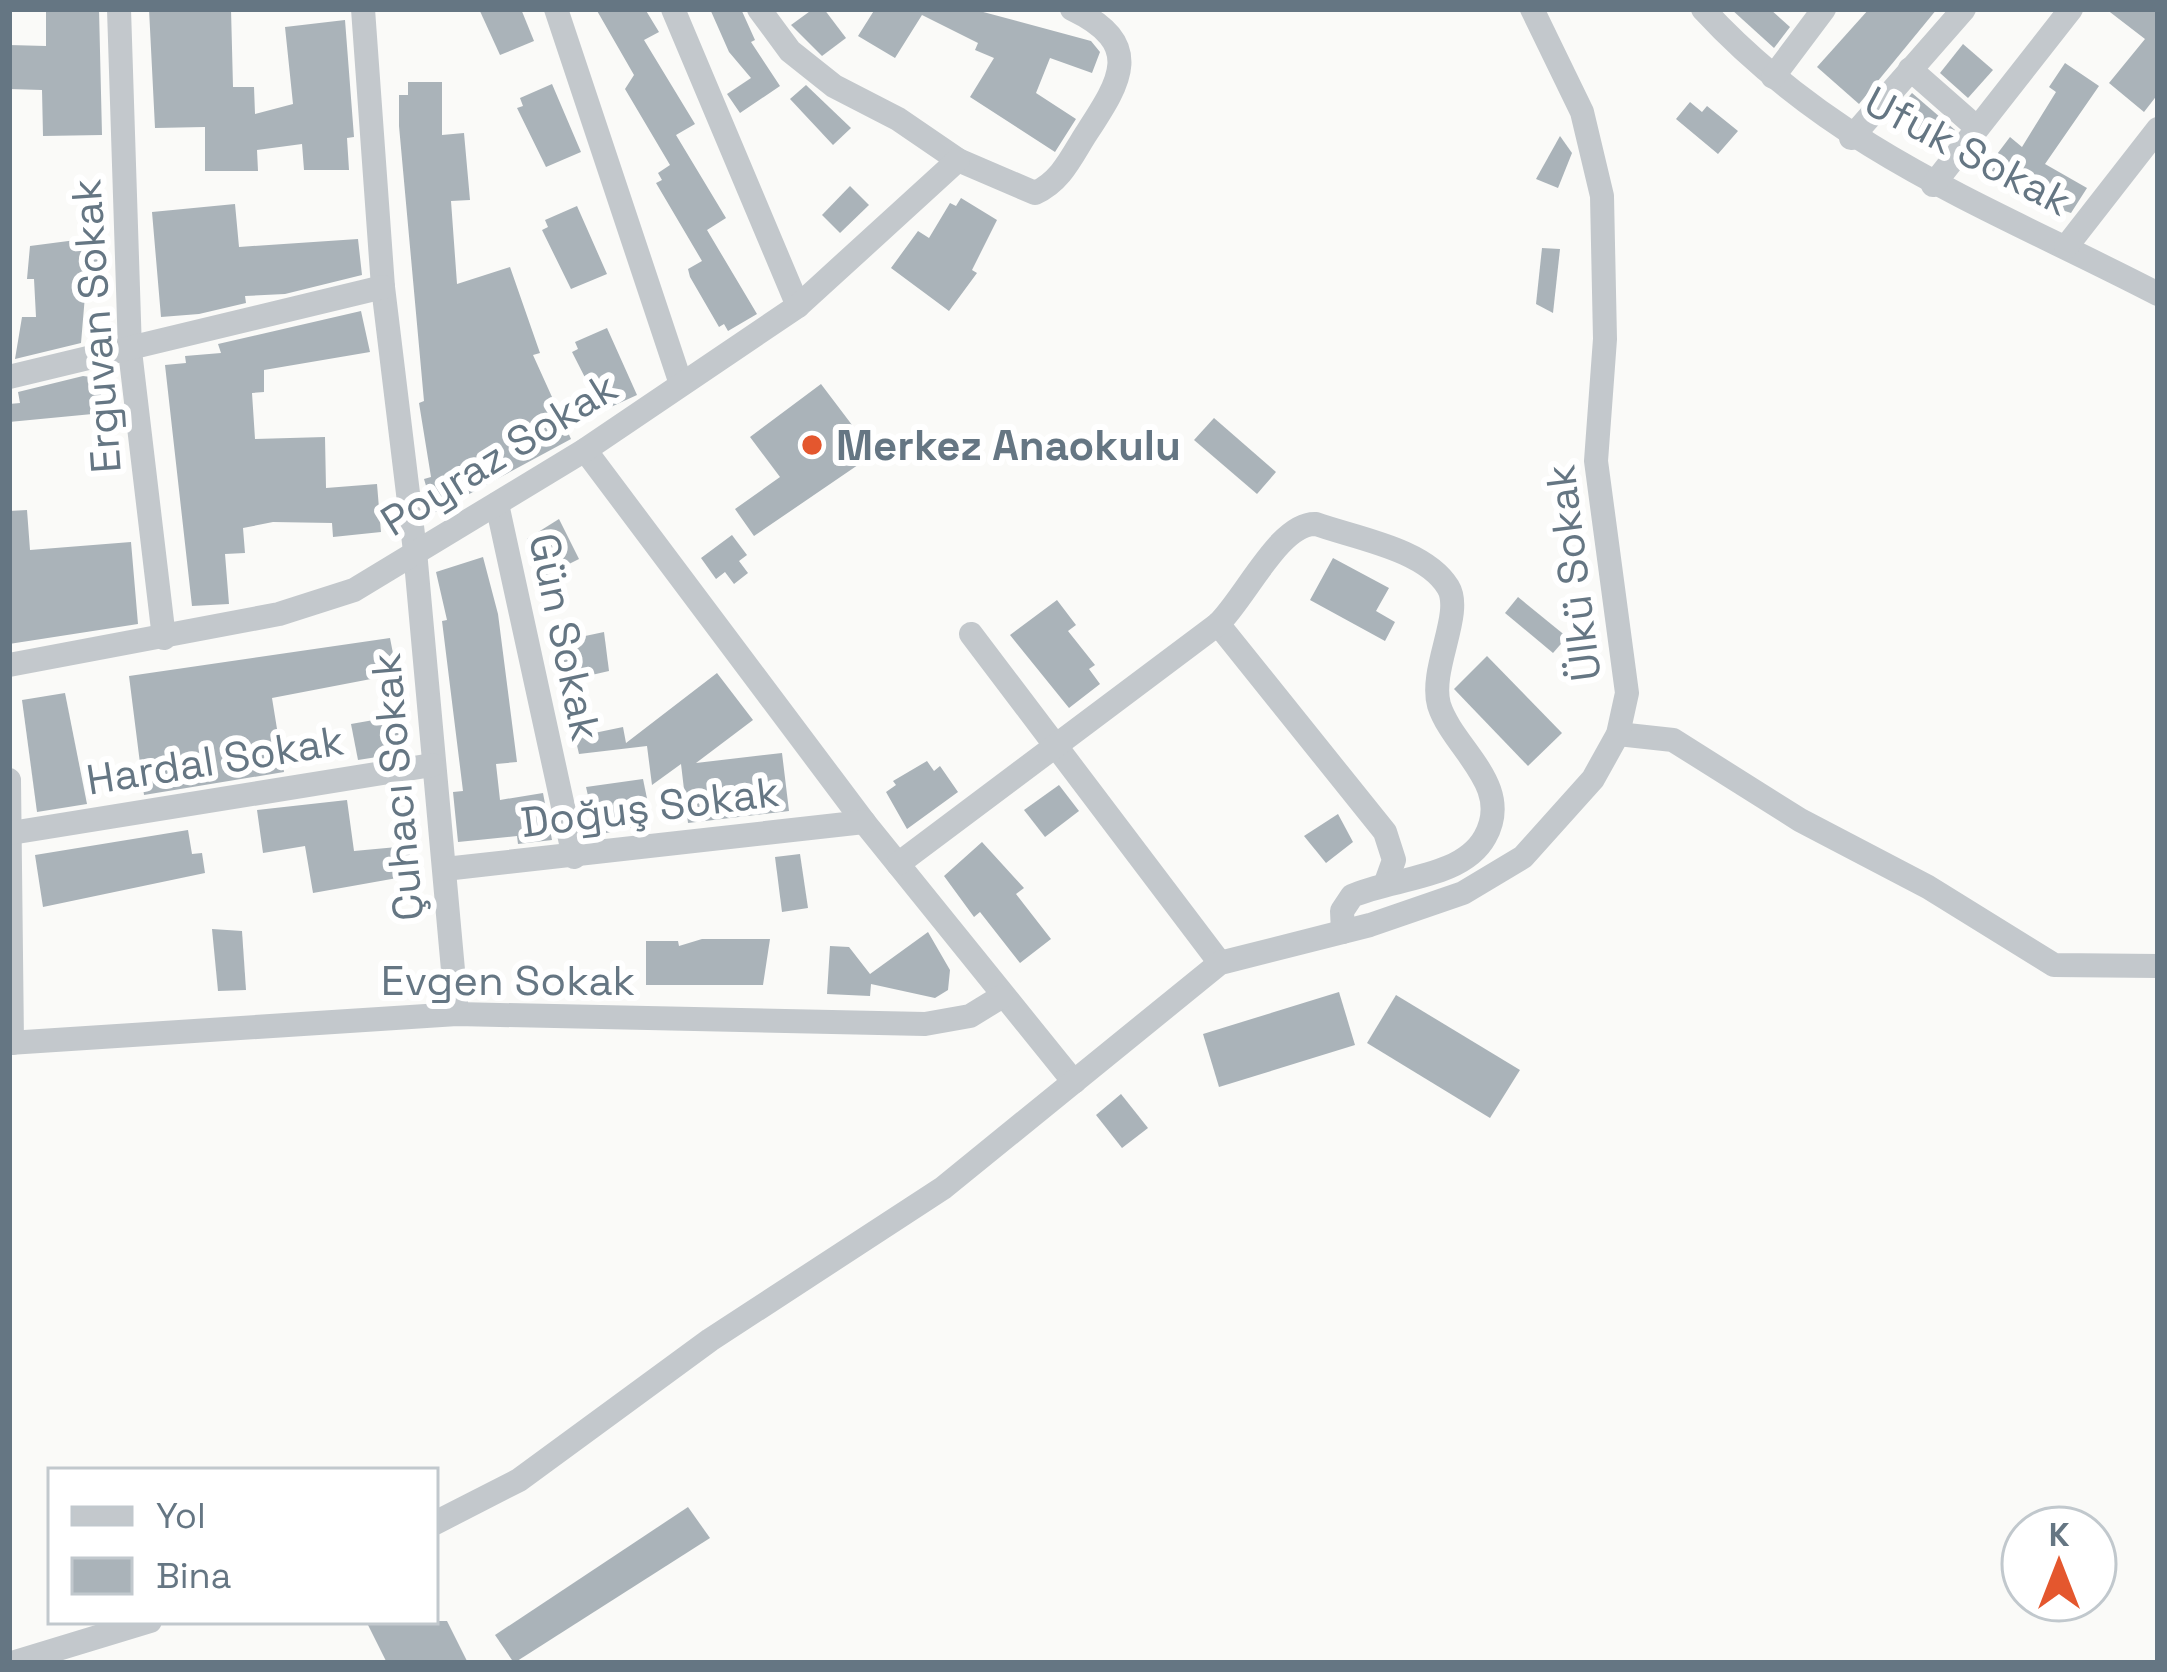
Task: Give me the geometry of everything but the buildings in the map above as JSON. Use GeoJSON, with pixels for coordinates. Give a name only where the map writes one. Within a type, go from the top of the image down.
{"type":"FeatureCollection","features":[{"type":"Feature","properties":{"kind":"street","name":"Erguvan Sokak"},"geometry":{"type":"LineString","coordinates":[[118,9],[130,351],[164,638]]}},
{"type":"Feature","properties":{"kind":"street","name":"Çuhacı Sokak"},"geometry":{"type":"LineString","coordinates":[[363,9],[383,287],[415,551],[457,1014]]}},
{"type":"Feature","properties":{"kind":"street"},"geometry":{"type":"LineString","coordinates":[[556,9],[681,384]]}},
{"type":"Feature","properties":{"kind":"street"},"geometry":{"type":"LineString","coordinates":[[673,9],[798,306]]}},
{"type":"Feature","properties":{"kind":"street"},"geometry":{"type":"LineString","coordinates":[[759,9],[805,65],[958,160],[1026,192],[1045,189],[1058,178],[1114,90],[1121,65],[1109,32],[1072,9]]}},
{"type":"Feature","properties":{"kind":"street","name":"Ülkü Sokak"},"geometry":{"type":"LineString","coordinates":[[1220,963],[1343,932],[1463,893],[1522,856],[1571,808],[1618,734],[1628,693],[1627,663],[1596,461],[1606,314],[1600,170],[1582,112],[1532,9]]}},
{"type":"Feature","properties":{"kind":"street","name":"Ufuk Sokak"},"geometry":{"type":"LineString","coordinates":[[1703,9],[1773,77],[1851,138],[1934,185],[2158,293]]}},
{"type":"Feature","properties":{"kind":"street"},"geometry":{"type":"LineString","coordinates":[[1773,77],[1824,9]]}},
{"type":"Feature","properties":{"kind":"street"},"geometry":{"type":"LineString","coordinates":[[1851,138],[1964,9]]}},
{"type":"Feature","properties":{"kind":"street"},"geometry":{"type":"LineString","coordinates":[[1934,185],[2072,9]]}},
{"type":"Feature","properties":{"kind":"street"},"geometry":{"type":"LineString","coordinates":[[1910,69],[1976,127]]}},
{"type":"Feature","properties":{"kind":"street"},"geometry":{"type":"LineString","coordinates":[[2066,247],[2158,129]]}},
{"type":"Feature","properties":{"kind":"street","name":"Poyraz Sokak"},"geometry":{"type":"LineString","coordinates":[[9,665],[164,638],[321,603],[354,590],[585,450],[798,306],[958,160]]}},
{"type":"Feature","properties":{"kind":"street"},"geometry":{"type":"LineString","coordinates":[[9,377],[383,287]]}},
{"type":"Feature","properties":{"kind":"street"},"geometry":{"type":"LineString","coordinates":[[585,450],[864,822],[1074,1082]]}},
{"type":"Feature","properties":{"kind":"street","name":"Gün Sokak"},"geometry":{"type":"LineString","coordinates":[[497,504],[574,857]]}},
{"type":"Feature","properties":{"kind":"street"},"geometry":{"type":"LineString","coordinates":[[898,864],[1218,624],[1248,592],[1288,531],[1301,523],[1409,557],[1447,584],[1454,601],[1437,694],[1441,710],[1484,776],[1492,819],[1482,843],[1468,855],[1346,903],[1343,932]]}},
{"type":"Feature","properties":{"kind":"street"},"geometry":{"type":"LineString","coordinates":[[1218,624],[1385,832],[1394,860],[1385,885]]}},
{"type":"Feature","properties":{"kind":"street"},"geometry":{"type":"LineString","coordinates":[[438,1521],[519,1480],[710,1340],[888,1226],[1220,963],[971,634]]}},
{"type":"Feature","properties":{"kind":"street"},"geometry":{"type":"LineString","coordinates":[[1618,734],[1673,740],[1800,820],[1928,887],[2031,955],[2079,969],[2158,966]]}},
{"type":"Feature","properties":{"kind":"street","name":"Hardal Sokak"},"geometry":{"type":"LineString","coordinates":[[11,833],[432,764]]}},
{"type":"Feature","properties":{"kind":"street"},"geometry":{"type":"LineString","coordinates":[[9,780],[10,1043]]}},
{"type":"Feature","properties":{"kind":"street","name":"Doğuş Sokak"},"geometry":{"type":"LineString","coordinates":[[445,868],[864,822]]}},
{"type":"Feature","properties":{"kind":"street","name":"Evgen Sokak"},"geometry":{"type":"LineString","coordinates":[[10,1043],[457,1014],[910,1024],[970,1016],[1001,997]]}},
{"type":"Feature","properties":{"kind":"street"},"geometry":{"type":"LineString","coordinates":[[12,1663],[140,1624]]}},
{"type":"Feature","properties":{"kind":"place","name":"Merkez Anaokulu"},"geometry":{"type":"Point","coordinates":[812,445]}}]}
